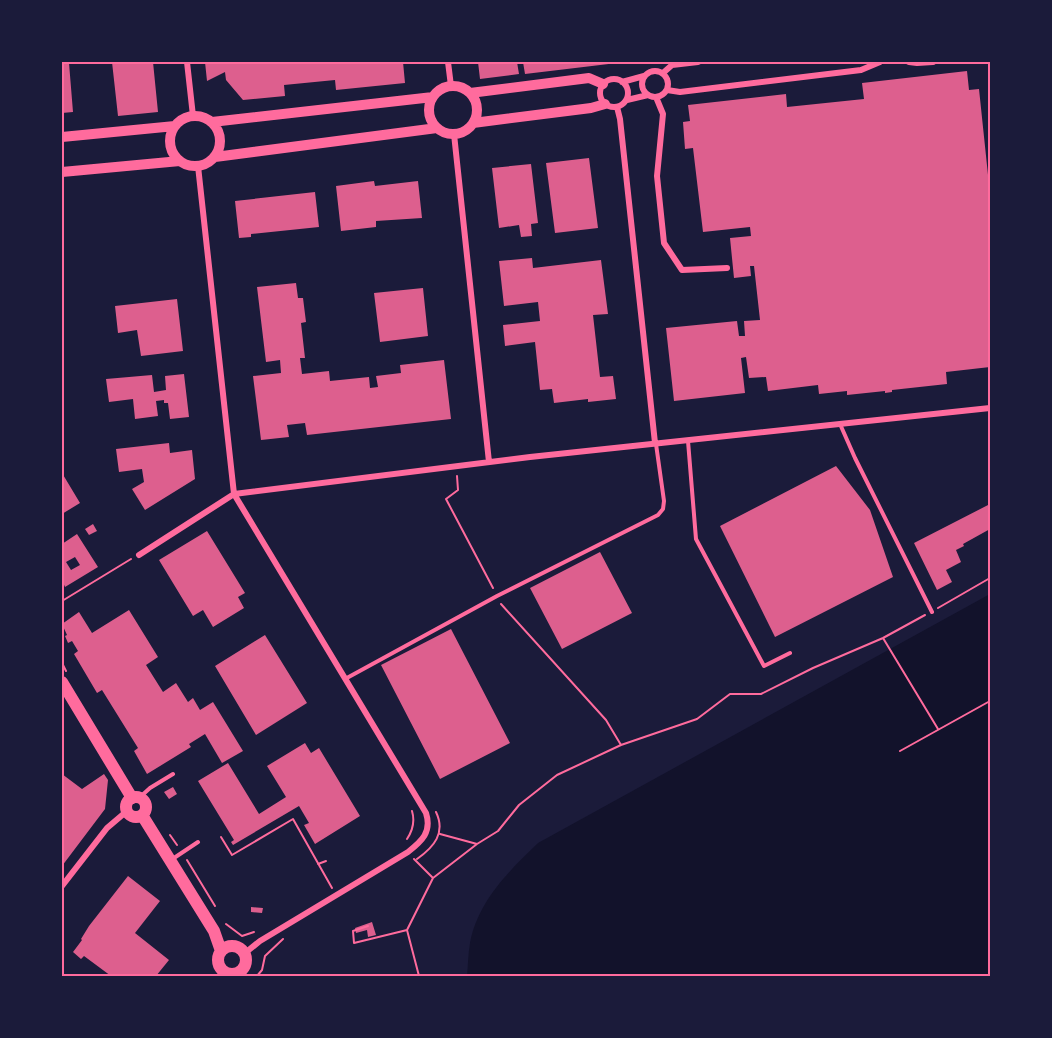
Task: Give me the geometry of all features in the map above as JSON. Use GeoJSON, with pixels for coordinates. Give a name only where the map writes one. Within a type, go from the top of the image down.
{"type":"FeatureCollection","features":[{"type":"Feature","properties":{"kind":"main road"},"geometry":{"type":"LineString","coordinates":[[64,677],[135,798],[146,805],[146,810],[142,815],[135,817],[127,811],[126,805],[135,798]]}},
{"type":"Feature","properties":{"kind":"main road"},"geometry":{"type":"LineString","coordinates":[[142,815],[214,931],[221,951],[218,963],[225,975],[234,975],[243,970],[246,962],[245,953],[233,946],[221,951]]}},
{"type":"Feature","properties":{"kind":"street"},"geometry":{"type":"LineString","coordinates":[[187,62],[193,116]]}},
{"type":"Feature","properties":{"kind":"street"},"geometry":{"type":"LineString","coordinates":[[448,62],[451,86]]}},
{"type":"Feature","properties":{"kind":"street"},"geometry":{"type":"LineString","coordinates":[[663,73],[672,65],[698,62]]}},
{"type":"Feature","properties":{"kind":"street"},"geometry":{"type":"LineString","coordinates":[[667,90],[680,92],[861,70],[880,62]]}},
{"type":"Feature","properties":{"kind":"street"},"geometry":{"type":"LineString","coordinates":[[909,62],[933,62]]}},
{"type":"Feature","properties":{"kind":"street"},"geometry":{"type":"LineString","coordinates":[[473,123],[591,108],[605,104],[617,107],[627,100],[648,95],[656,97],[665,93],[668,80],[663,73],[650,71],[644,76],[622,82],[610,79],[603,84],[600,92],[605,104]]}},
{"type":"Feature","properties":{"kind":"street"},"geometry":{"type":"LineString","coordinates":[[644,76],[641,84],[648,95]]}},
{"type":"Feature","properties":{"kind":"street"},"geometry":{"type":"LineString","coordinates":[[471,93],[477,108],[473,123],[462,133],[448,134],[437,128],[430,117],[429,110],[433,97],[444,87],[458,86],[471,93],[589,78],[603,84]]}},
{"type":"Feature","properties":{"kind":"street"},"geometry":{"type":"LineString","coordinates":[[622,82],[627,88],[627,100]]}},
{"type":"Feature","properties":{"kind":"street"},"geometry":{"type":"LineString","coordinates":[[212,122],[433,97]]}},
{"type":"Feature","properties":{"kind":"street"},"geometry":{"type":"LineString","coordinates":[[656,97],[663,114],[657,176],[664,243],[682,270],[728,268]]}},
{"type":"Feature","properties":{"kind":"street"},"geometry":{"type":"LineString","coordinates":[[617,107],[656,443]]}},
{"type":"Feature","properties":{"kind":"street"},"geometry":{"type":"LineString","coordinates":[[180,161],[171,148],[170,141],[175,126],[180,121],[193,116],[200,116],[212,122],[217,128],[220,143],[215,157]]}},
{"type":"Feature","properties":{"kind":"street"},"geometry":{"type":"LineString","coordinates":[[62,137],[175,126]]}},
{"type":"Feature","properties":{"kind":"street"},"geometry":{"type":"LineString","coordinates":[[62,172],[180,161],[191,166],[198,166],[204,165],[215,157],[437,128]]}},
{"type":"Feature","properties":{"kind":"street"},"geometry":{"type":"LineString","coordinates":[[454,134],[489,462]]}},
{"type":"Feature","properties":{"kind":"street"},"geometry":{"type":"LineString","coordinates":[[198,166],[234,494],[429,821],[428,831],[421,842],[408,852],[260,941],[245,953]]}},
{"type":"Feature","properties":{"kind":"street"},"geometry":{"type":"LineString","coordinates":[[139,555],[234,494],[656,443],[990,408]]}},
{"type":"Feature","properties":{"kind":"street"},"geometry":{"type":"LineString","coordinates":[[62,886],[106,828],[127,811]]}},
{"type":"Feature","properties":{"kind":"lane"},"geometry":{"type":"LineString","coordinates":[[840,424],[932,612]]}},
{"type":"Feature","properties":{"kind":"lane"},"geometry":{"type":"LineString","coordinates":[[688,441],[696,539],[764,666],[790,653]]}},
{"type":"Feature","properties":{"kind":"lane"},"geometry":{"type":"LineString","coordinates":[[345,679],[497,596],[658,515],[663,509],[664,501],[656,443]]}},
{"type":"Feature","properties":{"kind":"lane"},"geometry":{"type":"LineString","coordinates":[[135,798],[174,774]]}},
{"type":"Feature","properties":{"kind":"lane"},"geometry":{"type":"LineString","coordinates":[[170,860],[198,842]]}},
{"type":"Feature","properties":{"kind":"path"},"geometry":{"type":"LineString","coordinates":[[456,466],[458,490],[446,499],[497,596],[606,720],[621,745]]}},
{"type":"Feature","properties":{"kind":"path"},"geometry":{"type":"LineString","coordinates":[[62,601],[139,555]]}},
{"type":"Feature","properties":{"kind":"path"},"geometry":{"type":"LineString","coordinates":[[419,976],[407,930],[433,878],[498,831],[519,805],[557,775],[621,745],[697,719],[730,694],[761,694],[813,668],[883,638],[990,578]]}},
{"type":"Feature","properties":{"kind":"path"},"geometry":{"type":"LineString","coordinates":[[883,638],[938,729]]}},
{"type":"Feature","properties":{"kind":"path"},"geometry":{"type":"LineString","coordinates":[[62,663],[64,677]]}},
{"type":"Feature","properties":{"kind":"path"},"geometry":{"type":"LineString","coordinates":[[900,751],[990,701]]}},
{"type":"Feature","properties":{"kind":"path"},"geometry":{"type":"LineString","coordinates":[[406,841],[415,818],[411,806],[419,801]]}},
{"type":"Feature","properties":{"kind":"path"},"geometry":{"type":"LineString","coordinates":[[221,837],[232,855],[294,819],[332,888]]}},
{"type":"Feature","properties":{"kind":"path"},"geometry":{"type":"LineString","coordinates":[[428,831],[477,844]]}},
{"type":"Feature","properties":{"kind":"path"},"geometry":{"type":"LineString","coordinates":[[170,834],[216,908]]}},
{"type":"Feature","properties":{"kind":"path"},"geometry":{"type":"LineString","coordinates":[[408,852],[433,878]]}},
{"type":"Feature","properties":{"kind":"path"},"geometry":{"type":"LineString","coordinates":[[318,864],[326,861]]}},
{"type":"Feature","properties":{"kind":"path"},"geometry":{"type":"LineString","coordinates":[[222,917],[227,926],[242,936],[258,931]]}},
{"type":"Feature","properties":{"kind":"path"},"geometry":{"type":"LineString","coordinates":[[368,926],[353,931],[354,943],[407,930]]}},
{"type":"Feature","properties":{"kind":"shaded area"},"geometry":{"type":"Polygon","coordinates":[[[990,594],[990,976],[467,976],[470,943],[480,914],[505,876],[538,843],[990,594]]]}},
{"type":"Feature","properties":{"kind":"building"},"geometry":{"type":"Polygon","coordinates":[[[112,62],[153,62],[158,112],[118,116],[112,62]]]}},
{"type":"Feature","properties":{"kind":"building"},"geometry":{"type":"Polygon","coordinates":[[[205,62],[403,62],[405,83],[336,90],[335,80],[284,85],[285,96],[243,100],[226,80],[225,72],[207,81],[205,62]]]}},
{"type":"Feature","properties":{"kind":"building"},"geometry":{"type":"Polygon","coordinates":[[[478,62],[517,62],[519,74],[480,79],[478,62]]]}},
{"type":"Feature","properties":{"kind":"building"},"geometry":{"type":"Polygon","coordinates":[[[523,62],[617,62],[617,63],[525,74],[523,62]]]}},
{"type":"Feature","properties":{"kind":"building"},"geometry":{"type":"Polygon","coordinates":[[[69,63],[73,112],[62,113],[62,64],[69,63]]]}},
{"type":"Feature","properties":{"kind":"building"},"geometry":{"type":"Polygon","coordinates":[[[967,71],[969,90],[979,89],[990,194],[990,367],[946,372],[947,384],[892,390],[892,392],[885,393],[885,391],[847,395],[847,391],[819,394],[818,385],[768,391],[766,377],[749,378],[746,357],[741,358],[745,393],[674,401],[666,328],[737,321],[739,336],[745,336],[744,321],[760,320],[754,266],[750,266],[751,276],[734,278],[730,238],[751,236],[750,227],[703,232],[693,148],[685,149],[683,122],[690,121],[688,105],[786,94],[787,107],[864,99],[862,83],[967,71]]]}},
{"type":"Feature","properties":{"kind":"building"},"geometry":{"type":"Polygon","coordinates":[[[589,158],[598,228],[555,233],[546,163],[589,158]]]}},
{"type":"Feature","properties":{"kind":"building"},"geometry":{"type":"Polygon","coordinates":[[[531,164],[538,223],[531,224],[532,236],[521,237],[519,225],[499,228],[492,168],[531,164]]]}},
{"type":"Feature","properties":{"kind":"building"},"geometry":{"type":"Polygon","coordinates":[[[374,181],[375,186],[418,181],[422,218],[376,221],[376,227],[341,231],[336,186],[374,181]]]}},
{"type":"Feature","properties":{"kind":"building"},"geometry":{"type":"Polygon","coordinates":[[[315,192],[319,227],[251,234],[251,237],[239,238],[235,201],[315,192]]]}},
{"type":"Feature","properties":{"kind":"building"},"geometry":{"type":"Polygon","coordinates":[[[532,258],[533,268],[601,260],[608,314],[593,315],[600,377],[613,376],[616,399],[588,402],[588,399],[554,403],[552,389],[540,390],[535,342],[505,346],[503,325],[540,321],[538,302],[504,306],[499,261],[532,258]]]}},
{"type":"Feature","properties":{"kind":"building"},"geometry":{"type":"Polygon","coordinates":[[[296,283],[298,298],[303,298],[306,322],[301,323],[305,358],[300,358],[302,374],[329,371],[330,381],[369,377],[370,388],[378,387],[376,376],[401,373],[400,365],[444,360],[451,419],[307,435],[305,423],[287,425],[289,437],[261,440],[253,376],[281,373],[280,360],[266,362],[257,287],[296,283]]]}},
{"type":"Feature","properties":{"kind":"building"},"geometry":{"type":"Polygon","coordinates":[[[423,288],[428,336],[380,342],[374,293],[423,288]]]}},
{"type":"Feature","properties":{"kind":"building"},"geometry":{"type":"Polygon","coordinates":[[[177,299],[183,351],[141,356],[137,330],[118,333],[115,306],[177,299]]]}},
{"type":"Feature","properties":{"kind":"building"},"geometry":{"type":"Polygon","coordinates":[[[184,374],[189,417],[170,419],[168,403],[164,403],[164,400],[156,401],[158,416],[135,419],[133,399],[109,402],[106,379],[152,375],[154,392],[166,390],[165,376],[184,374]]]}},
{"type":"Feature","properties":{"kind":"building"},"geometry":{"type":"Polygon","coordinates":[[[169,443],[170,453],[192,450],[195,479],[145,510],[132,489],[144,482],[142,469],[119,472],[116,449],[169,443]]]}},
{"type":"Feature","properties":{"kind":"building"},"geometry":{"type":"Polygon","coordinates":[[[836,466],[870,510],[893,577],[775,637],[720,526],[836,466]]]}},
{"type":"Feature","properties":{"kind":"building"},"geometry":{"type":"Polygon","coordinates":[[[62,473],[80,503],[62,514],[62,473]]]}},
{"type":"Feature","properties":{"kind":"building"},"geometry":{"type":"Polygon","coordinates":[[[990,504],[990,529],[956,550],[961,562],[946,570],[952,582],[937,590],[914,543],[990,504]]]}},
{"type":"Feature","properties":{"kind":"building"},"geometry":{"type":"Polygon","coordinates":[[[93,524],[97,531],[89,535],[85,529],[93,524]]]}},
{"type":"Feature","properties":{"kind":"building"},"geometry":{"type":"Polygon","coordinates":[[[207,531],[245,593],[238,597],[244,608],[213,627],[203,610],[193,616],[159,560],[207,531]]]}},
{"type":"Feature","properties":{"kind":"building"},"geometry":{"type":"Polygon","coordinates":[[[77,534],[98,567],[65,587],[62,580],[62,544],[77,534]],[[75,557],[66,562],[71,570],[80,565],[75,557]]]}},
{"type":"Feature","properties":{"kind":"building"},"geometry":{"type":"Polygon","coordinates":[[[600,552],[632,613],[562,649],[530,588],[600,552]]]}},
{"type":"Feature","properties":{"kind":"building"},"geometry":{"type":"Polygon","coordinates":[[[129,610],[158,657],[146,665],[163,692],[176,683],[188,702],[193,698],[200,710],[213,702],[243,751],[222,763],[205,734],[189,744],[191,747],[147,774],[134,751],[138,748],[102,690],[97,693],[74,654],[78,651],[72,641],[68,643],[62,624],[79,612],[92,633],[129,610]]]}},
{"type":"Feature","properties":{"kind":"building"},"geometry":{"type":"Polygon","coordinates":[[[451,629],[510,743],[440,779],[381,665],[451,629]]]}},
{"type":"Feature","properties":{"kind":"building"},"geometry":{"type":"Polygon","coordinates":[[[265,635],[307,703],[256,735],[215,666],[265,635]]]}},
{"type":"Feature","properties":{"kind":"building"},"geometry":{"type":"Polygon","coordinates":[[[305,743],[311,753],[319,748],[360,816],[315,844],[304,825],[309,823],[299,806],[233,845],[231,842],[234,840],[198,781],[228,763],[259,814],[286,797],[267,766],[305,743]]]}},
{"type":"Feature","properties":{"kind":"building"},"geometry":{"type":"Polygon","coordinates":[[[62,774],[82,789],[104,774],[108,780],[105,809],[62,866],[62,774]]]}},
{"type":"Feature","properties":{"kind":"building"},"geometry":{"type":"Polygon","coordinates":[[[173,787],[177,794],[169,799],[164,792],[173,787]]]}},
{"type":"Feature","properties":{"kind":"building"},"geometry":{"type":"Polygon","coordinates":[[[128,876],[160,901],[135,933],[169,960],[156,976],[111,976],[84,956],[81,959],[73,952],[89,926],[128,876]]]}},
{"type":"Feature","properties":{"kind":"building"},"geometry":{"type":"Polygon","coordinates":[[[251,907],[263,908],[262,913],[251,912],[251,907]]]}},
{"type":"Feature","properties":{"kind":"building"},"geometry":{"type":"Polygon","coordinates":[[[372,922],[376,935],[368,937],[367,930],[356,933],[355,928],[372,922]]]}}]}
